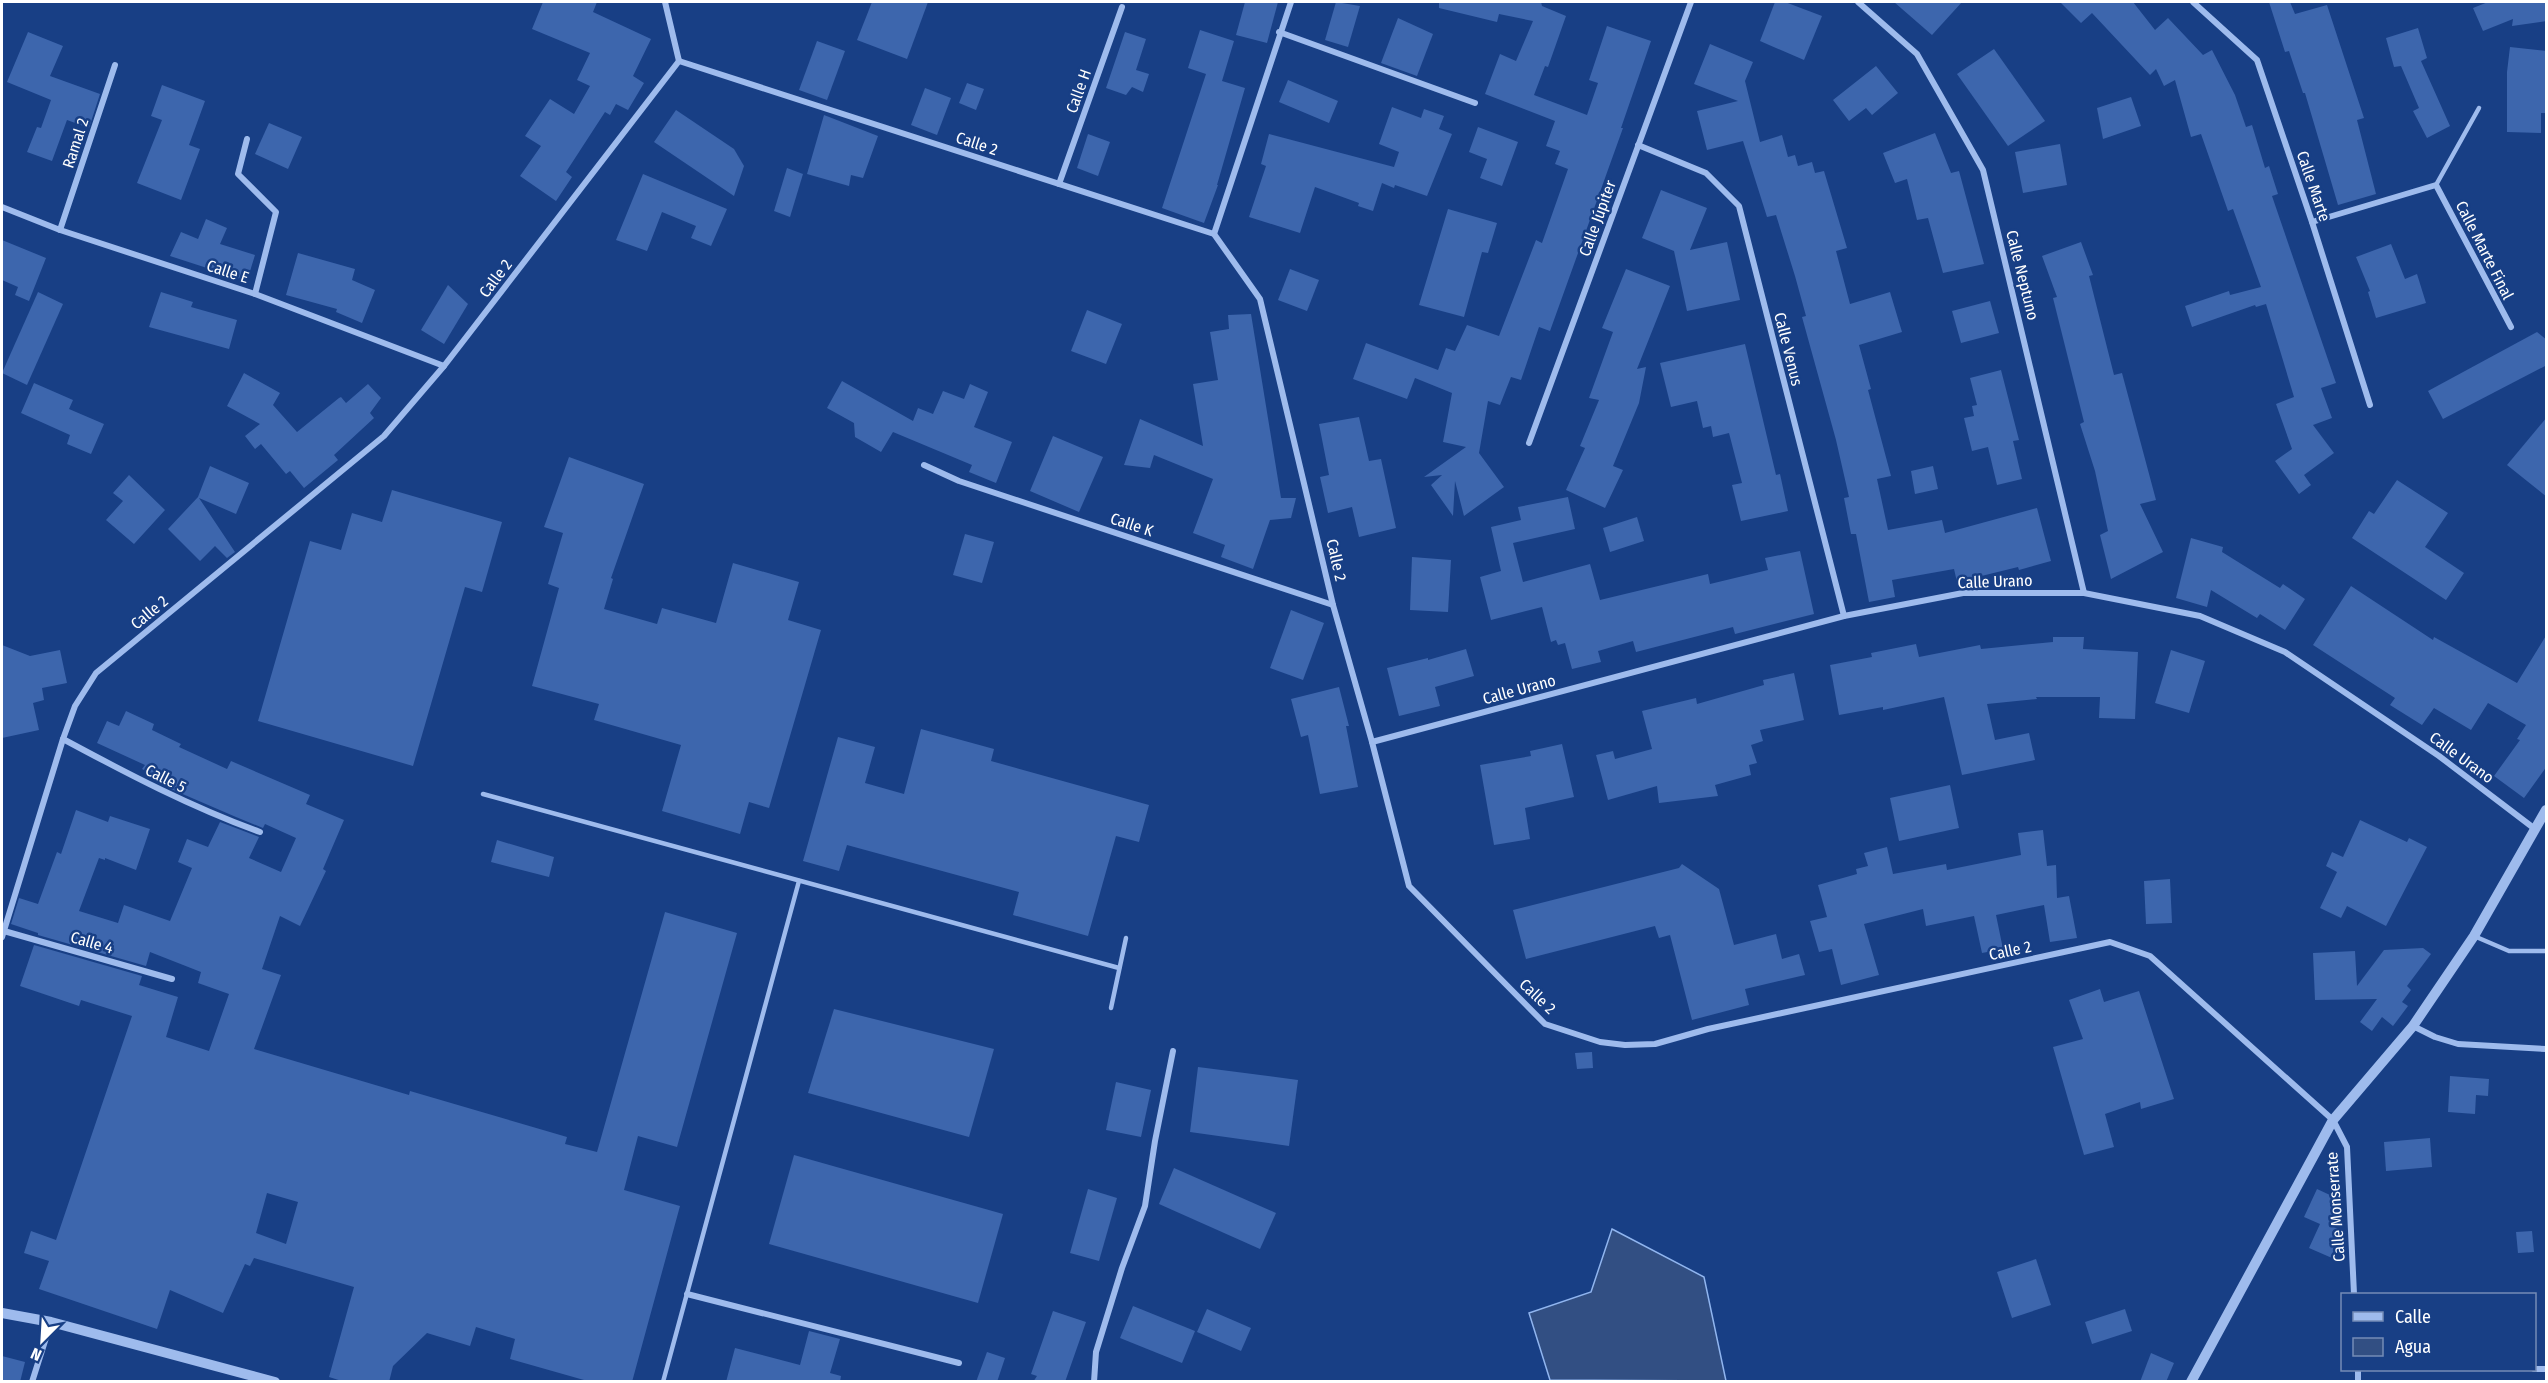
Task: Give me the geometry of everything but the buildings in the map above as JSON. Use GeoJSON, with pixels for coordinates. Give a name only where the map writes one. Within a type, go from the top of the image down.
{"type":"FeatureCollection","features":[{"type":"Feature","properties":{"kind":"street"},"geometry":{"type":"LineString","coordinates":[[665,2],[678,61]]}},
{"type":"Feature","properties":{"kind":"street"},"geometry":{"type":"LineString","coordinates":[[1214,234],[1291,2]]}},
{"type":"Feature","properties":{"kind":"street","name":"Calle Júpiter"},"geometry":{"type":"LineString","coordinates":[[1529,443],[1690,2]]}},
{"type":"Feature","properties":{"kind":"street","name":"Calle Neptuno"},"geometry":{"type":"LineString","coordinates":[[1858,2],[1917,54],[1983,170],[2084,593]]}},
{"type":"Feature","properties":{"kind":"street","name":"Calle Marte"},"geometry":{"type":"LineString","coordinates":[[2193,2],[2257,60],[2312,222],[2370,405]]}},
{"type":"Feature","properties":{"kind":"street","name":"Calle H"},"geometry":{"type":"LineString","coordinates":[[1059,184],[1122,7]]}},
{"type":"Feature","properties":{"kind":"street"},"geometry":{"type":"LineString","coordinates":[[1280,32],[1475,103]]}},
{"type":"Feature","properties":{"kind":"street","name":"Calle 2"},"geometry":{"type":"LineString","coordinates":[[3,934],[75,706],[96,673],[384,435],[444,366],[678,61],[1214,234],[1260,299],[1333,605],[1372,742],[1408,886],[1545,1024],[1600,1042],[1625,1045],[1654,1044],[1708,1029],[2110,942],[2150,956],[2333,1120]]}},
{"type":"Feature","properties":{"kind":"street","name":"Ramal 2"},"geometry":{"type":"LineString","coordinates":[[60,230],[115,65]]}},
{"type":"Feature","properties":{"kind":"street"},"geometry":{"type":"LineString","coordinates":[[247,139],[238,174],[276,212],[255,294]]}},
{"type":"Feature","properties":{"kind":"street","name":"Calle Venus"},"geometry":{"type":"LineString","coordinates":[[1638,145],[1706,173],[1739,206],[1844,616]]}},
{"type":"Feature","properties":{"kind":"street"},"geometry":{"type":"LineString","coordinates":[[2312,222],[2436,184]]}},
{"type":"Feature","properties":{"kind":"street","name":"Calle Marte Final"},"geometry":{"type":"LineString","coordinates":[[2436,184],[2511,327]]}},
{"type":"Feature","properties":{"kind":"street","name":"Calle E"},"geometry":{"type":"LineString","coordinates":[[2,207],[60,230],[255,294],[444,366]]}},
{"type":"Feature","properties":{"kind":"street","name":"Calle K"},"geometry":{"type":"LineString","coordinates":[[924,465],[988,491],[1333,605]]}},
{"type":"Feature","properties":{"kind":"street","name":"Calle Urano"},"geometry":{"type":"LineString","coordinates":[[1372,742],[1844,616],[1963,593],[2084,593],[2200,616],[2285,652],[2439,756],[2535,829]]}},
{"type":"Feature","properties":{"kind":"street","name":"Calle 5"},"geometry":{"type":"LineString","coordinates":[[63,740],[204,812],[260,832]]}},
{"type":"Feature","properties":{"kind":"street"},"geometry":{"type":"LineString","coordinates":[[2191,1382],[2333,1120],[2413,1026],[2474,936],[2547,810]]}},
{"type":"Feature","properties":{"kind":"street","name":"Calle 4"},"geometry":{"type":"LineString","coordinates":[[3,934],[172,979]]}},
{"type":"Feature","properties":{"kind":"street"},"geometry":{"type":"LineString","coordinates":[[2413,1026],[2435,1037],[2458,1044],[2547,1049]]}},
{"type":"Feature","properties":{"kind":"street"},"geometry":{"type":"LineString","coordinates":[[1094,1382],[1096,1352],[1122,1268],[1145,1206],[1173,1051]]}},
{"type":"Feature","properties":{"kind":"street","name":"Calle Monserrate"},"geometry":{"type":"LineString","coordinates":[[2333,1120],[2347,1147],[2354,1293]]}},
{"type":"Feature","properties":{"kind":"street"},"geometry":{"type":"LineString","coordinates":[[687,1294],[959,1363]]}},
{"type":"Feature","properties":{"kind":"street"},"geometry":{"type":"LineString","coordinates":[[2,1313],[51,1322],[275,1382]]}},
{"type":"Feature","properties":{"kind":"street"},"geometry":{"type":"LineString","coordinates":[[32,1382],[51,1322]]}},
{"type":"Feature","properties":{"kind":"lane"},"geometry":{"type":"LineString","coordinates":[[2436,184],[2479,108]]}},
{"type":"Feature","properties":{"kind":"lane"},"geometry":{"type":"LineString","coordinates":[[483,794],[1119,968]]}},
{"type":"Feature","properties":{"kind":"lane"},"geometry":{"type":"LineString","coordinates":[[663,1382],[799,881]]}},
{"type":"Feature","properties":{"kind":"lane"},"geometry":{"type":"LineString","coordinates":[[2474,936],[2509,951],[2547,951]]}},
{"type":"Feature","properties":{"kind":"lane"},"geometry":{"type":"LineString","coordinates":[[1111,1008],[1126,938]]}},
{"type":"Feature","properties":{"kind":"water"},"geometry":{"type":"Polygon","coordinates":[[[1612,1229],[1704,1277],[1726,1381],[1550,1380],[1529,1313],[1591,1292],[1612,1229]]]}}]}
